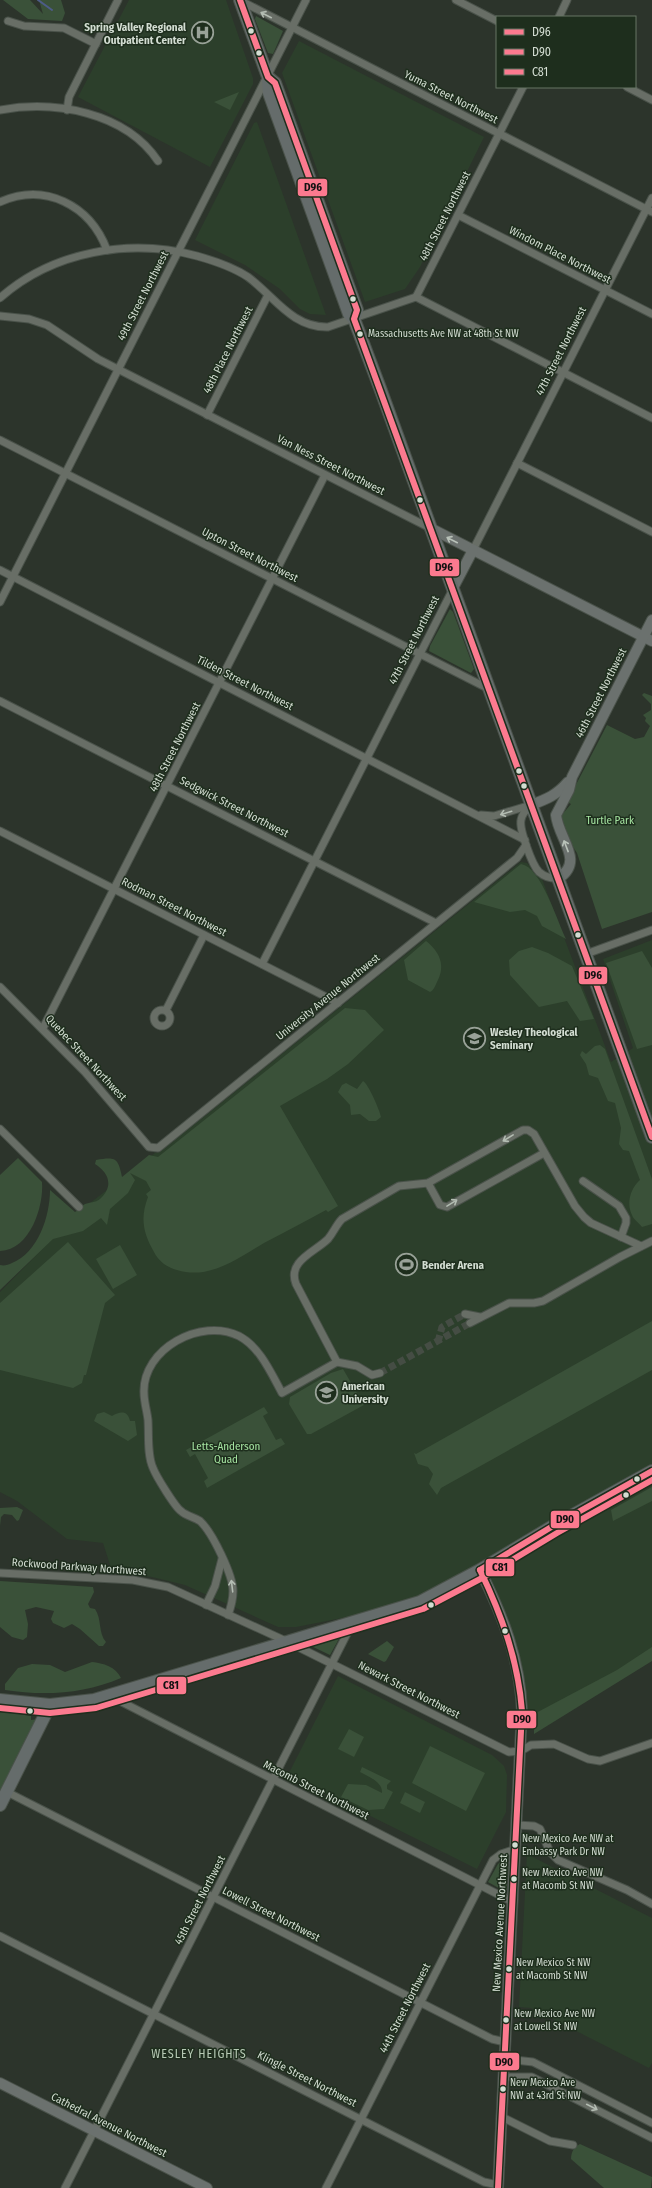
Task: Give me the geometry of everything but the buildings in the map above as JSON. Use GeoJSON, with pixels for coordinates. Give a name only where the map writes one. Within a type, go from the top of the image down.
{"type":"FeatureCollection","features":[{"type":"Feature","properties":{"kind":"main road"},"geometry":{"type":"LineString","coordinates":[[240,0],[268,77],[275,83],[357,310],[354,319],[432,529],[652,1137]]}},
{"type":"Feature","properties":{"kind":"main road"},"geometry":{"type":"LineString","coordinates":[[0,1700],[50,1705],[80,1703],[110,1696],[424,1600],[480,1570],[652,1471]]}},
{"type":"Feature","properties":{"kind":"main road"},"geometry":{"type":"LineString","coordinates":[[0,1805],[50,1705]]}},
{"type":"Feature","properties":{"kind":"street"},"geometry":{"type":"LineString","coordinates":[[67,110],[69,97],[118,0]]}},
{"type":"Feature","properties":{"kind":"street","name":"Yuma Street Northwest"},"geometry":{"type":"LineString","coordinates":[[240,0],[649,210]]}},
{"type":"Feature","properties":{"kind":"street","name":"49th Street Northwest"},"geometry":{"type":"LineString","coordinates":[[0,602],[306,0]]}},
{"type":"Feature","properties":{"kind":"street"},"geometry":{"type":"LineString","coordinates":[[456,0],[496,20]]}},
{"type":"Feature","properties":{"kind":"street"},"geometry":{"type":"LineString","coordinates":[[559,16],[567,0]]}},
{"type":"Feature","properties":{"kind":"street"},"geometry":{"type":"LineString","coordinates":[[8,21],[24,26],[64,28],[96,44]]}},
{"type":"Feature","properties":{"kind":"street","name":"48th Street Northwest"},"geometry":{"type":"LineString","coordinates":[[416,297],[522,88]]}},
{"type":"Feature","properties":{"kind":"street"},"geometry":{"type":"LineString","coordinates":[[629,88],[652,100]]}},
{"type":"Feature","properties":{"kind":"street"},"geometry":{"type":"LineString","coordinates":[[0,110],[38,107],[67,110],[104,119],[142,140],[158,161]]}},
{"type":"Feature","properties":{"kind":"street"},"geometry":{"type":"LineString","coordinates":[[0,202],[14,197],[35,194],[63,200],[78,209],[92,222],[102,238],[106,250]]}},
{"type":"Feature","properties":{"kind":"street","name":"47th Street Northwest"},"geometry":{"type":"LineString","coordinates":[[262,964],[605,290],[649,210],[652,198]]}},
{"type":"Feature","properties":{"kind":"street","name":"Windom Place Northwest"},"geometry":{"type":"LineString","coordinates":[[458,215],[652,314]]}},
{"type":"Feature","properties":{"kind":"street"},"geometry":{"type":"LineString","coordinates":[[0,298],[26,279],[50,266],[79,256],[106,250],[149,248],[178,252],[211,260],[236,271],[253,281],[295,318],[311,326],[328,328],[416,297],[652,418]]}},
{"type":"Feature","properties":{"kind":"street","name":"48th Place Northwest"},"geometry":{"type":"LineString","coordinates":[[207,415],[268,294]]}},
{"type":"Feature","properties":{"kind":"street","name":"Van Ness Street Northwest"},"geometry":{"type":"LineString","coordinates":[[0,316],[29,319],[47,325],[91,355],[118,370],[648,639]]}},
{"type":"Feature","properties":{"kind":"street","name":"Upton Street Northwest"},"geometry":{"type":"LineString","coordinates":[[0,440],[490,689]]}},
{"type":"Feature","properties":{"kind":"street"},"geometry":{"type":"LineString","coordinates":[[517,463],[652,532]]}},
{"type":"Feature","properties":{"kind":"street","name":"48th Street Northwest"},"geometry":{"type":"LineString","coordinates":[[43,1028],[325,475]]}},
{"type":"Feature","properties":{"kind":"street","name":"Tilden Street Northwest"},"geometry":{"type":"LineString","coordinates":[[0,570],[480,815],[526,842]]}},
{"type":"Feature","properties":{"kind":"street","name":"46th Street Northwest"},"geometry":{"type":"LineString","coordinates":[[572,777],[648,639],[652,620]]}},
{"type":"Feature","properties":{"kind":"street","name":"Sedgwick Street Northwest"},"geometry":{"type":"LineString","coordinates":[[0,701],[436,923]]}},
{"type":"Feature","properties":{"kind":"street"},"geometry":{"type":"LineString","coordinates":[[572,777],[568,790],[556,815],[571,861],[568,872],[559,878],[545,876],[538,871],[532,860],[521,819],[531,805],[560,792],[572,777]]}},
{"type":"Feature","properties":{"kind":"street","name":"Tilden Street Northwest"},"geometry":{"type":"LineString","coordinates":[[480,815],[494,816],[531,805]]}},
{"type":"Feature","properties":{"kind":"street","name":"Rodman Street Northwest"},"geometry":{"type":"LineString","coordinates":[[0,831],[338,1002]]}},
{"type":"Feature","properties":{"kind":"street","name":"University Avenue Northwest"},"geometry":{"type":"LineString","coordinates":[[152,1148],[162,1146],[517,858],[526,842]]}},
{"type":"Feature","properties":{"kind":"street"},"geometry":{"type":"LineString","coordinates":[[517,858],[532,860]]}},
{"type":"Feature","properties":{"kind":"street"},"geometry":{"type":"LineString","coordinates":[[586,954],[652,930]]}},
{"type":"Feature","properties":{"kind":"street"},"geometry":{"type":"LineString","coordinates":[[166,1010],[204,935]]}},
{"type":"Feature","properties":{"kind":"street","name":"Quebec Street Northwest"},"geometry":{"type":"LineString","coordinates":[[0,986],[43,1028],[95,1083],[152,1148]]}},
{"type":"Feature","properties":{"kind":"street"},"geometry":{"type":"LineString","coordinates":[[0,1129],[79,1207]]}},
{"type":"Feature","properties":{"kind":"street"},"geometry":{"type":"LineString","coordinates":[[337,1362],[296,1284],[294,1271],[297,1264],[324,1243],[335,1232],[338,1223],[342,1218],[399,1186],[428,1183],[523,1130],[528,1130],[534,1134],[575,1206],[584,1217],[591,1223],[641,1246]]}},
{"type":"Feature","properties":{"kind":"street"},"geometry":{"type":"LineString","coordinates":[[428,1183],[440,1205],[447,1207],[544,1153]]}},
{"type":"Feature","properties":{"kind":"street"},"geometry":{"type":"LineString","coordinates":[[583,1181],[622,1210],[626,1223],[621,1237]]}},
{"type":"Feature","properties":{"kind":"street"},"geometry":{"type":"LineString","coordinates":[[470,1323],[509,1303],[534,1303],[543,1301],[652,1241]]}},
{"type":"Feature","properties":{"kind":"street"},"geometry":{"type":"LineString","coordinates":[[465,1314],[480,1317]]}},
{"type":"Feature","properties":{"kind":"street"},"geometry":{"type":"LineString","coordinates":[[228,1615],[233,1591],[229,1572],[213,1540],[200,1521],[180,1511],[152,1467],[144,1393],[147,1377],[154,1362],[168,1347],[188,1336],[205,1330],[227,1332],[250,1344],[260,1355],[282,1393],[337,1362],[357,1366],[372,1375],[380,1373]]}},
{"type":"Feature","properties":{"kind":"street"},"geometry":{"type":"LineString","coordinates":[[206,1605],[217,1580],[222,1559]]}},
{"type":"Feature","properties":{"kind":"street","name":"New Mexico Avenue Northwest"},"geometry":{"type":"LineString","coordinates":[[480,1570],[501,1613],[517,1664],[522,1704],[521,1751],[498,2187]]}},
{"type":"Feature","properties":{"kind":"street","name":"Rockwood Parkway Northwest"},"geometry":{"type":"LineString","coordinates":[[0,1573],[144,1581],[168,1587],[288,1642]]}},
{"type":"Feature","properties":{"kind":"street","name":"45th Street Northwest"},"geometry":{"type":"LineString","coordinates":[[65,2188],[353,1622]]}},
{"type":"Feature","properties":{"kind":"street","name":"Newark Street Northwest"},"geometry":{"type":"LineString","coordinates":[[288,1642],[509,1752],[521,1751]]}},
{"type":"Feature","properties":{"kind":"street","name":"Macomb Street Northwest"},"geometry":{"type":"LineString","coordinates":[[110,1696],[513,1902]]}},
{"type":"Feature","properties":{"kind":"street"},"geometry":{"type":"LineString","coordinates":[[521,1751],[531,1745],[556,1744],[588,1760],[600,1761],[652,1743]]}},
{"type":"Feature","properties":{"kind":"street","name":"Lowell Street Northwest"},"geometry":{"type":"LineString","coordinates":[[6,1792],[492,2039],[505,2042]]}},
{"type":"Feature","properties":{"kind":"street"},"geometry":{"type":"LineString","coordinates":[[517,1825],[534,1826],[540,1829],[550,1852],[558,1860],[627,1890],[652,1904]]}},
{"type":"Feature","properties":{"kind":"street","name":"44th Street Northwest"},"geometry":{"type":"LineString","coordinates":[[326,2188],[493,1860],[501,1854],[516,1849]]}},
{"type":"Feature","properties":{"kind":"street","name":"Klingle Street Northwest"},"geometry":{"type":"LineString","coordinates":[[0,1936],[484,2182],[498,2187]]}},
{"type":"Feature","properties":{"kind":"street"},"geometry":{"type":"LineString","coordinates":[[505,2059],[527,2061],[547,2069],[652,2123]]}},
{"type":"Feature","properties":{"kind":"street"},"geometry":{"type":"LineString","coordinates":[[541,2082],[547,2069]]}},
{"type":"Feature","properties":{"kind":"street"},"geometry":{"type":"LineString","coordinates":[[504,2077],[532,2077],[652,2138]]}},
{"type":"Feature","properties":{"kind":"street","name":"Cathedral Avenue Northwest"},"geometry":{"type":"LineString","coordinates":[[0,2083],[94,2131],[196,2186],[207,2188]]}},
{"type":"Feature","properties":{"kind":"street"},"geometry":{"type":"LineString","coordinates":[[609,2116],[616,2104]]}},
{"type":"Feature","properties":{"kind":"street"},"geometry":{"type":"LineString","coordinates":[[502,2116],[550,2141],[573,2145]]}},
{"type":"Feature","properties":{"kind":"shaded area"},"geometry":{"type":"Polygon","coordinates":[[[129,0],[226,0],[253,78],[253,84],[210,167],[78,97],[129,0]]]}},
{"type":"Feature","properties":{"kind":"shaded area"},"geometry":{"type":"Polygon","coordinates":[[[299,41],[484,137],[420,267],[405,289],[365,302],[282,73],[299,41]]]}},
{"type":"Feature","properties":{"kind":"shaded area"},"geometry":{"type":"Polygon","coordinates":[[[257,122],[326,315],[310,314],[300,309],[280,289],[245,265],[195,240],[254,123],[257,122]]]}},
{"type":"Feature","properties":{"kind":"shaded area","name":"American University"},"geometry":{"type":"Polygon","coordinates":[[[521,862],[527,863],[542,879],[611,1062],[633,1048],[603,959],[652,940],[652,1653],[522,1721],[518,1671],[480,1571],[414,1604],[296,1627],[278,1627],[185,1585],[152,1577],[112,1571],[103,1543],[67,1539],[17,1501],[0,1492],[0,1292],[81,1210],[155,1153],[160,1152],[521,862]]]}},
{"type":"Feature","properties":{"kind":"shaded area"},"geometry":{"type":"Polygon","coordinates":[[[338,1676],[492,1755],[504,1766],[507,1775],[506,1812],[477,1869],[288,1775],[338,1676]]]}},
{"type":"Feature","properties":{"kind":"shaded area"},"geometry":{"type":"Polygon","coordinates":[[[527,1854],[652,1918],[652,2063],[649,2068],[531,2008],[519,2007],[527,1854]]]}},
{"type":"Feature","properties":{"kind":"green space"},"geometry":{"type":"Polygon","coordinates":[[[3,0],[30,0],[43,14],[39,0],[61,0],[65,13],[62,21],[28,19],[3,0]]]}},
{"type":"Feature","properties":{"kind":"green space"},"geometry":{"type":"Polygon","coordinates":[[[256,16],[283,31],[273,54],[268,53],[255,19],[256,16]]]}},
{"type":"Feature","properties":{"kind":"green space"},"geometry":{"type":"Polygon","coordinates":[[[239,92],[230,110],[214,102],[239,92]]]}},
{"type":"Feature","properties":{"kind":"green space"},"geometry":{"type":"Polygon","coordinates":[[[450,609],[453,612],[474,669],[471,673],[429,651],[430,646],[450,609]]]}},
{"type":"Feature","properties":{"kind":"green space","name":"Turtle Park"},"geometry":{"type":"Polygon","coordinates":[[[644,693],[652,696],[652,912],[602,929],[577,853],[570,842],[561,816],[571,804],[567,802],[607,725],[635,739],[644,737],[650,726],[645,721],[646,718],[643,715],[651,710],[651,704],[642,695],[644,693]]]}},
{"type":"Feature","properties":{"kind":"green space"},"geometry":{"type":"Polygon","coordinates":[[[521,864],[528,867],[542,884],[566,939],[542,926],[537,916],[525,910],[510,912],[474,902],[521,864]]]}},
{"type":"Feature","properties":{"kind":"green space"},"geometry":{"type":"Polygon","coordinates":[[[426,941],[435,950],[441,965],[440,976],[434,988],[430,992],[408,980],[404,960],[426,941]]]}},
{"type":"Feature","properties":{"kind":"green space"},"geometry":{"type":"Polygon","coordinates":[[[532,947],[548,953],[572,966],[594,1019],[580,1021],[567,1001],[539,1007],[510,975],[509,960],[519,951],[532,947]]]}},
{"type":"Feature","properties":{"kind":"green space"},"geometry":{"type":"Polygon","coordinates":[[[642,951],[652,968],[652,1045],[637,1049],[606,963],[642,951]]]}},
{"type":"Feature","properties":{"kind":"green space"},"geometry":{"type":"Polygon","coordinates":[[[345,1008],[365,1010],[384,1030],[348,1064],[327,1079],[280,1106],[338,1206],[328,1212],[326,1210],[223,1266],[201,1272],[189,1272],[170,1268],[164,1264],[150,1245],[145,1232],[143,1219],[148,1197],[146,1194],[151,1190],[146,1181],[130,1173],[135,1180],[128,1193],[110,1209],[107,1225],[101,1218],[83,1231],[53,1239],[0,1290],[0,1265],[9,1264],[21,1258],[29,1251],[35,1242],[45,1222],[48,1211],[50,1190],[75,1212],[85,1204],[100,1199],[107,1189],[108,1180],[104,1171],[95,1164],[96,1160],[115,1160],[119,1165],[122,1177],[149,1155],[158,1157],[345,1008]]]}},
{"type":"Feature","properties":{"kind":"green space"},"geometry":{"type":"Polygon","coordinates":[[[600,1045],[605,1049],[652,1179],[652,1224],[642,1227],[635,1220],[630,1210],[630,1196],[634,1187],[640,1180],[629,1151],[623,1150],[619,1144],[621,1128],[615,1103],[608,1101],[598,1078],[589,1075],[586,1064],[580,1055],[582,1051],[586,1054],[595,1046],[600,1045]]]}},
{"type":"Feature","properties":{"kind":"green space"},"geometry":{"type":"Polygon","coordinates":[[[363,1081],[371,1092],[381,1117],[376,1121],[369,1121],[360,1114],[351,1115],[350,1105],[338,1092],[342,1085],[346,1083],[357,1089],[363,1081]]]}},
{"type":"Feature","properties":{"kind":"green space"},"geometry":{"type":"Polygon","coordinates":[[[18,1158],[42,1182],[42,1192],[38,1214],[27,1235],[20,1243],[10,1249],[0,1251],[0,1175],[18,1158]]]}},
{"type":"Feature","properties":{"kind":"green space"},"geometry":{"type":"Polygon","coordinates":[[[68,1242],[115,1295],[105,1303],[86,1375],[84,1375],[82,1383],[73,1388],[0,1370],[0,1303],[68,1242]]]}},
{"type":"Feature","properties":{"kind":"green space"},"geometry":{"type":"Polygon","coordinates":[[[120,1245],[137,1275],[113,1289],[96,1259],[120,1245]]]}},
{"type":"Feature","properties":{"kind":"green space"},"geometry":{"type":"Polygon","coordinates":[[[652,1321],[652,1370],[441,1488],[437,1495],[429,1484],[433,1474],[428,1467],[418,1464],[414,1453],[416,1454],[652,1321]]]}},
{"type":"Feature","properties":{"kind":"green space"},"geometry":{"type":"Polygon","coordinates":[[[343,1369],[364,1405],[311,1434],[307,1434],[289,1404],[290,1397],[331,1373],[343,1369]]]}},
{"type":"Feature","properties":{"kind":"green space","name":"Letts-Anderson Quad"},"geometry":{"type":"Polygon","coordinates":[[[264,1407],[268,1413],[263,1416],[276,1440],[281,1438],[285,1444],[207,1488],[204,1481],[208,1478],[195,1454],[190,1457],[186,1450],[264,1407]]]}},
{"type":"Feature","properties":{"kind":"green space"},"geometry":{"type":"Polygon","coordinates":[[[104,1412],[112,1416],[121,1412],[126,1413],[130,1421],[135,1421],[137,1435],[128,1441],[94,1421],[97,1414],[104,1412]]]}},
{"type":"Feature","properties":{"kind":"green space"},"geometry":{"type":"Polygon","coordinates":[[[652,1487],[652,1501],[613,1521],[611,1510],[652,1487]]]}},
{"type":"Feature","properties":{"kind":"green space"},"geometry":{"type":"Polygon","coordinates":[[[17,1507],[23,1510],[19,1520],[17,1521],[12,1515],[4,1514],[1,1517],[0,1526],[0,1508],[17,1507]]]}},
{"type":"Feature","properties":{"kind":"green space"},"geometry":{"type":"Polygon","coordinates":[[[0,1581],[93,1587],[94,1592],[88,1604],[90,1608],[95,1609],[99,1617],[102,1634],[106,1642],[103,1646],[99,1646],[72,1624],[64,1628],[53,1623],[51,1619],[54,1611],[36,1607],[25,1610],[28,1624],[27,1637],[23,1640],[12,1637],[0,1627],[0,1581]]]}},
{"type":"Feature","properties":{"kind":"green space"},"geometry":{"type":"Polygon","coordinates":[[[336,1633],[340,1637],[330,1655],[309,1645],[311,1641],[336,1633]]]}},
{"type":"Feature","properties":{"kind":"green space"},"geometry":{"type":"Polygon","coordinates":[[[387,1641],[394,1647],[386,1661],[384,1662],[368,1654],[387,1641]]]}},
{"type":"Feature","properties":{"kind":"green space"},"geometry":{"type":"Polygon","coordinates":[[[652,1647],[652,1661],[534,1734],[534,1714],[617,1670],[652,1647]]]}},
{"type":"Feature","properties":{"kind":"green space"},"geometry":{"type":"Polygon","coordinates":[[[92,1662],[100,1663],[113,1668],[121,1678],[93,1687],[64,1692],[34,1693],[5,1690],[5,1684],[18,1668],[32,1664],[50,1665],[65,1672],[92,1662]]]}},
{"type":"Feature","properties":{"kind":"green space"},"geometry":{"type":"Polygon","coordinates":[[[0,1711],[31,1716],[31,1720],[39,1719],[0,1794],[0,1711]]]}},
{"type":"Feature","properties":{"kind":"green space"},"geometry":{"type":"Polygon","coordinates":[[[349,1729],[364,1737],[354,1757],[338,1749],[349,1729]]]}},
{"type":"Feature","properties":{"kind":"green space"},"geometry":{"type":"Polygon","coordinates":[[[430,1746],[485,1773],[466,1811],[412,1783],[430,1746]]]}},
{"type":"Feature","properties":{"kind":"green space"},"geometry":{"type":"Polygon","coordinates":[[[362,1767],[391,1781],[387,1785],[387,1789],[393,1792],[384,1809],[368,1810],[341,1797],[348,1784],[366,1785],[382,1793],[382,1789],[378,1783],[360,1772],[362,1767]]]}},
{"type":"Feature","properties":{"kind":"green space"},"geometry":{"type":"Polygon","coordinates":[[[405,1792],[425,1802],[420,1813],[400,1803],[405,1792]]]}},
{"type":"Feature","properties":{"kind":"green space"},"geometry":{"type":"Polygon","coordinates":[[[506,1857],[508,1859],[507,1890],[504,1891],[488,1882],[498,1864],[506,1857]]]}},
{"type":"Feature","properties":{"kind":"green space"},"geometry":{"type":"Polygon","coordinates":[[[580,2144],[652,2177],[651,2188],[604,2188],[571,2159],[573,2150],[580,2144]]]}},
{"type":"Feature","properties":{"kind":"waterway"},"geometry":{"type":"LineString","coordinates":[[38,0],[52,10]]}},
{"type":"Feature","properties":{"kind":"tunnel"},"geometry":{"type":"LineString","coordinates":[[438,1342],[442,1327],[465,1314]]}},
{"type":"Feature","properties":{"kind":"tunnel"},"geometry":{"type":"LineString","coordinates":[[380,1373],[470,1323]]}},
{"type":"Feature","properties":{"kind":"transit line","name":"D96"},"geometry":{"type":"LineString","coordinates":[[240,0],[268,77],[275,83],[357,310],[354,319],[652,1137]]}},
{"type":"Feature","properties":{"kind":"transit line","name":"D90"},"geometry":{"type":"LineString","coordinates":[[480,1570],[553,1526],[652,1471]]}},
{"type":"Feature","properties":{"kind":"transit line","name":"C81"},"geometry":{"type":"LineString","coordinates":[[0,1708],[50,1713],[96,1708],[423,1609],[484,1577],[557,1533],[652,1480]]}},
{"type":"Feature","properties":{"kind":"transit line","name":"D90"},"geometry":{"type":"LineString","coordinates":[[480,1570],[502,1621],[508,1639],[517,1674],[522,1711],[498,2188]]}},
{"type":"Feature","properties":{"kind":"place","name":"Spring Valley Regional Outpatient Center"},"geometry":{"type":"Point","coordinates":[202,33]}},
{"type":"Feature","properties":{"kind":"place","name":"Massachusetts Ave NW at 48th St NW"},"geometry":{"type":"Point","coordinates":[360,334]}},
{"type":"Feature","properties":{"kind":"place","name":"Wesley Theological Seminary"},"geometry":{"type":"Point","coordinates":[474,1038]}},
{"type":"Feature","properties":{"kind":"place","name":"Bender Arena"},"geometry":{"type":"Point","coordinates":[407,1265]}},
{"type":"Feature","properties":{"kind":"place","name":"American University"},"geometry":{"type":"Point","coordinates":[326,1392]}},
{"type":"Feature","properties":{"kind":"place","name":"New Mexico Ave NW at Embassy Park Dr NW"},"geometry":{"type":"Point","coordinates":[515,1845]}},
{"type":"Feature","properties":{"kind":"place","name":"New Mexico Ave NW at Macomb St NW"},"geometry":{"type":"Point","coordinates":[514,1879]}},
{"type":"Feature","properties":{"kind":"place","name":"New Mexico St NW at Macomb St NW"},"geometry":{"type":"Point","coordinates":[509,1969]}},
{"type":"Feature","properties":{"kind":"place","name":"New Mexico Ave NW at Lowell St NW"},"geometry":{"type":"Point","coordinates":[506,2020]}},
{"type":"Feature","properties":{"kind":"place","name":"New Mexico Ave NW at 43rd St NW"},"geometry":{"type":"Point","coordinates":[503,2089]}},
{"type":"Feature","properties":{"kind":"district","name":"WESLEY HEIGHTS"},"geometry":{"type":"Point","coordinates":[199,2054]}}]}
